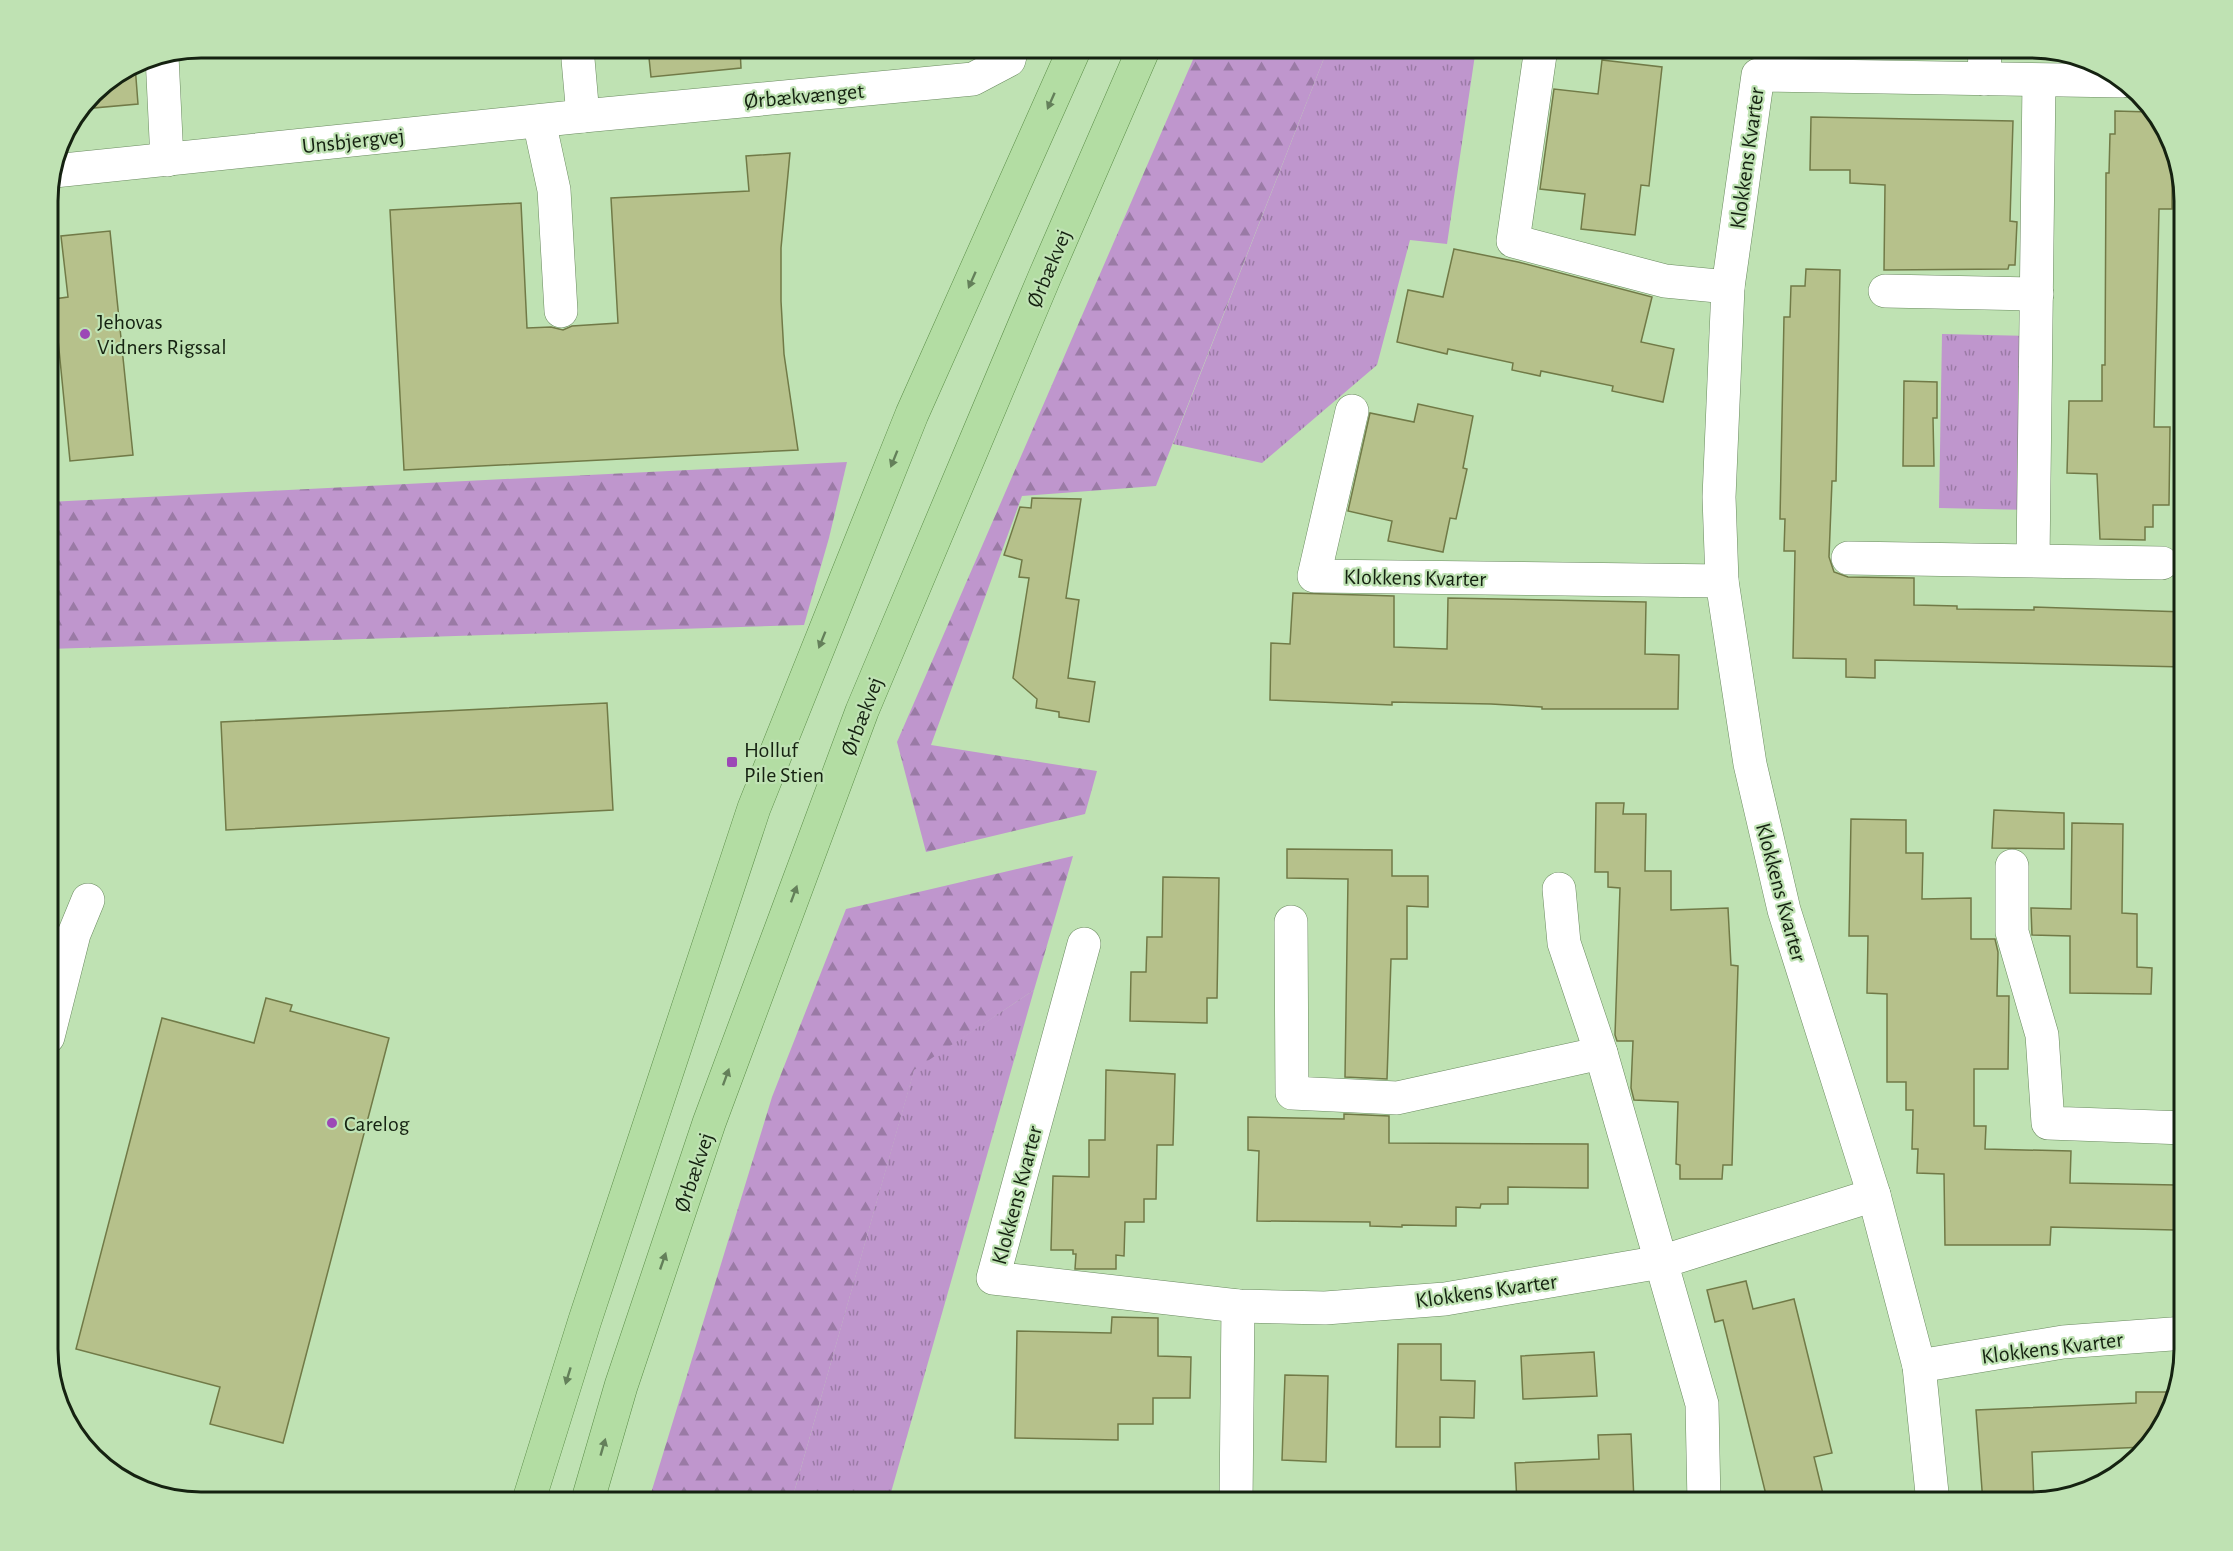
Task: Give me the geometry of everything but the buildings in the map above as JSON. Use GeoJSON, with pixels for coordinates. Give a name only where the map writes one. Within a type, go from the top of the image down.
{"type":"FeatureCollection","features":[{"type":"Feature","properties":{"kind":"main road"},"geometry":{"type":"LineString","coordinates":[[531,1492],[585,1320],[754,808],[912,414],[1070,59]]}},
{"type":"Feature","properties":{"kind":"main road","name":"Ørbækvej"},"geometry":{"type":"LineString","coordinates":[[589,1492],[621,1386],[709,1123],[862,711],[1040,286],[1139,59]]}},
{"type":"Feature","properties":{"kind":"street"},"geometry":{"type":"LineString","coordinates":[[578,59],[583,116]]}},
{"type":"Feature","properties":{"kind":"street","name":"Ørbækvænget"},"geometry":{"type":"LineString","coordinates":[[583,116],[973,79],[1008,59]]}},
{"type":"Feature","properties":{"kind":"street"},"geometry":{"type":"LineString","coordinates":[[1538,59],[1513,241],[1665,281],[1728,287]]}},
{"type":"Feature","properties":{"kind":"street","name":"Klokkens Kvarter"},"geometry":{"type":"LineString","coordinates":[[1932,1492],[1919,1366],[1874,1196],[1784,909],[1750,764],[1722,581],[1719,497],[1728,287],[1758,75],[1984,63],[2039,81],[2108,81]]}},
{"type":"Feature","properties":{"kind":"street"},"geometry":{"type":"LineString","coordinates":[[162,64],[167,160]]}},
{"type":"Feature","properties":{"kind":"street"},"geometry":{"type":"LineString","coordinates":[[2033,560],[2039,81]]}},
{"type":"Feature","properties":{"kind":"street","name":"Unsbjergvej"},"geometry":{"type":"LineString","coordinates":[[62,170],[583,116]]}},
{"type":"Feature","properties":{"kind":"street"},"geometry":{"type":"LineString","coordinates":[[539,121],[554,190],[561,311]]}},
{"type":"Feature","properties":{"kind":"street"},"geometry":{"type":"LineString","coordinates":[[1886,291],[2037,294]]}},
{"type":"Feature","properties":{"kind":"street","name":"Klokkens Kvarter"},"geometry":{"type":"LineString","coordinates":[[1352,411],[1314,576],[1722,581]]}},
{"type":"Feature","properties":{"kind":"street"},"geometry":{"type":"LineString","coordinates":[[1848,558],[2162,563]]}},
{"type":"Feature","properties":{"kind":"street"},"geometry":{"type":"LineString","coordinates":[[2012,866],[2012,932],[2042,1035],[2048,1123],[2174,1128]]}},
{"type":"Feature","properties":{"kind":"street"},"geometry":{"type":"LineString","coordinates":[[1560,889],[1564,943],[1600,1053],[1702,1404],[1704,1492]]}},
{"type":"Feature","properties":{"kind":"street"},"geometry":{"type":"LineString","coordinates":[[59,993],[74,934],[88,900]]}},
{"type":"Feature","properties":{"kind":"street"},"geometry":{"type":"LineString","coordinates":[[1291,922],[1292,1093],[1397,1098],[1600,1053]]}},
{"type":"Feature","properties":{"kind":"street","name":"Klokkens Kvarter"},"geometry":{"type":"LineString","coordinates":[[1084,944],[993,1278],[1238,1306],[1325,1308],[1445,1299],[1661,1262],[1874,1196]]}},
{"type":"Feature","properties":{"kind":"street"},"geometry":{"type":"LineString","coordinates":[[1236,1492],[1238,1306]]}},
{"type":"Feature","properties":{"kind":"street","name":"Klokkens Kvarter"},"geometry":{"type":"LineString","coordinates":[[1919,1366],[2063,1342],[2174,1334]]}},
{"type":"Feature","properties":{"kind":"green space"},"geometry":{"type":"Polygon","coordinates":[[[1193,59],[1324,59],[1156,486],[1022,496],[931,745],[1097,771],[1085,814],[926,852],[897,742],[1193,59]]]}},
{"type":"Feature","properties":{"kind":"green space"},"geometry":{"type":"Polygon","coordinates":[[[1324,59],[1474,59],[1447,244],[1410,240],[1377,365],[1262,463],[1173,444],[1324,59]]]}},
{"type":"Feature","properties":{"kind":"green space"},"geometry":{"type":"Polygon","coordinates":[[[1942,334],[2032,336],[2030,510],[1939,508],[1942,334]]]}},
{"type":"Feature","properties":{"kind":"green space"},"geometry":{"type":"Polygon","coordinates":[[[847,462],[829,538],[804,625],[59,649],[59,501],[847,462]]]}},
{"type":"Feature","properties":{"kind":"green space"},"geometry":{"type":"Polygon","coordinates":[[[1073,856],[1034,990],[914,1071],[794,1492],[651,1492],[772,1097],[846,909],[1073,856]]]}},
{"type":"Feature","properties":{"kind":"green space"},"geometry":{"type":"Polygon","coordinates":[[[1034,990],[891,1492],[794,1492],[914,1070],[1034,990]]]}},
{"type":"Feature","properties":{"kind":"place","name":"Jehovas Vidners Rigssal"},"geometry":{"type":"Point","coordinates":[85,334]}},
{"type":"Feature","properties":{"kind":"place","name":"Holluf Pile Stien"},"geometry":{"type":"Point","coordinates":[732,762]}},
{"type":"Feature","properties":{"kind":"place","name":"Carelog"},"geometry":{"type":"Point","coordinates":[332,1123]}}]}
